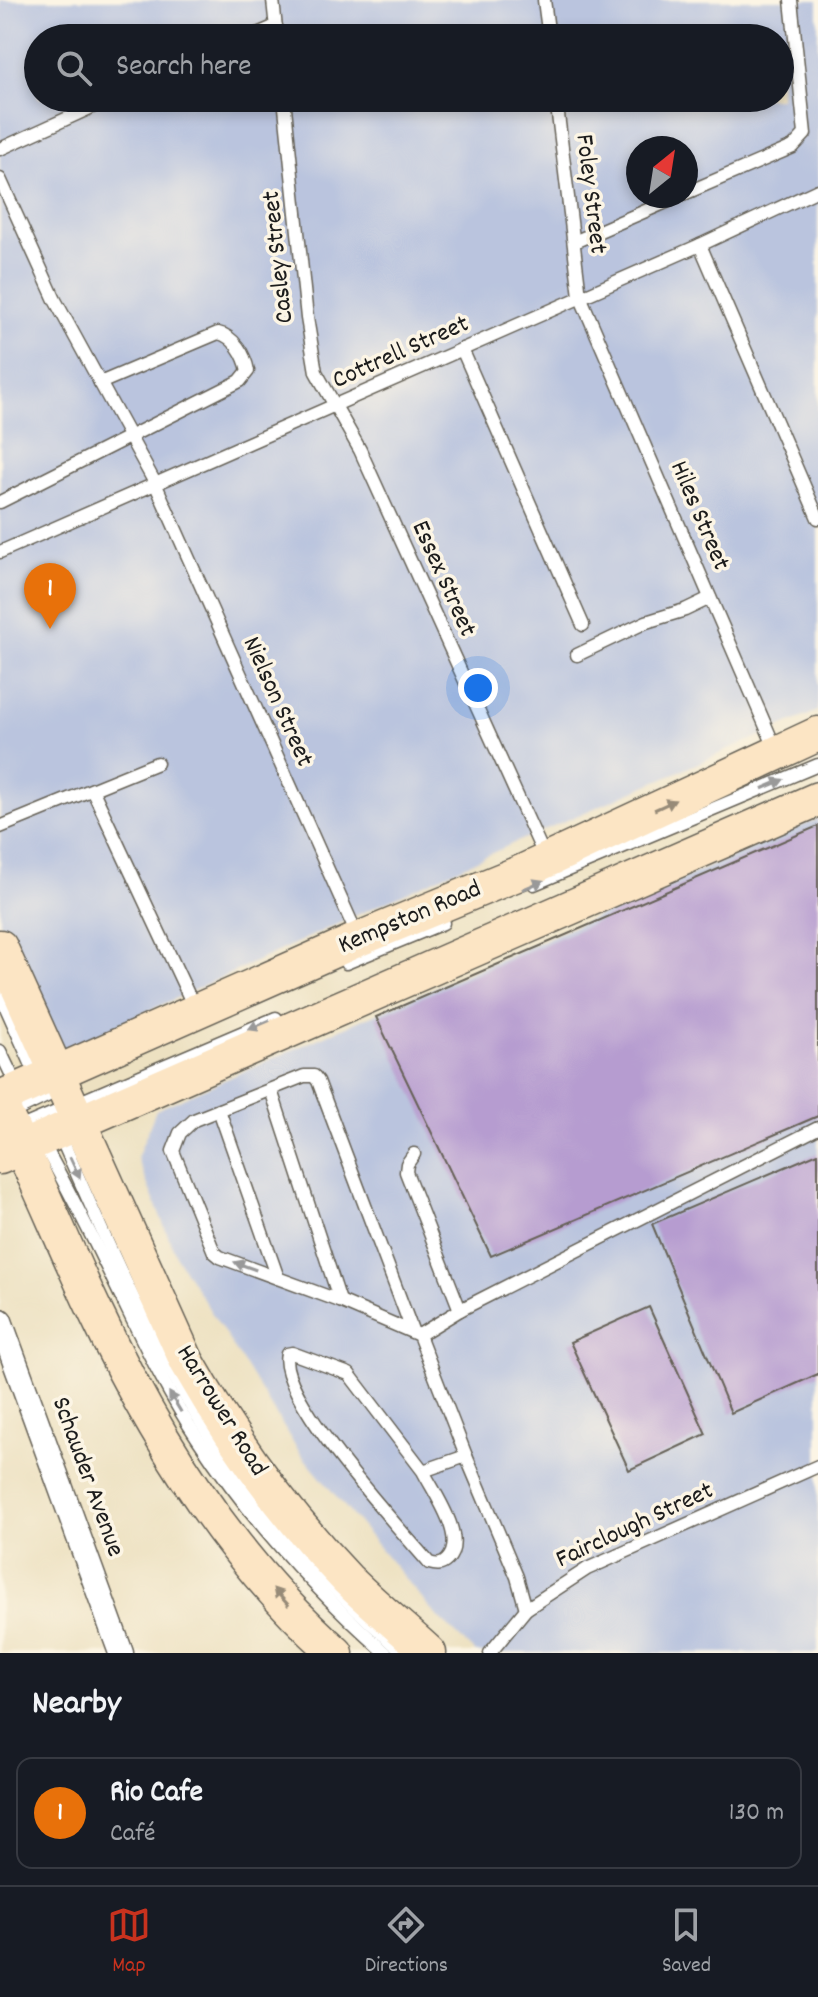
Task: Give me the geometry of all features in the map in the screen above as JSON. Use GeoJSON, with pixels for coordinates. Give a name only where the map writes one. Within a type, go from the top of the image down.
{"type":"FeatureCollection","features":[{"type":"Feature","properties":{"kind":"main road","name":"Kempston Road"},"geometry":{"type":"LineString","coordinates":[[31,1115],[196,1011],[546,860],[818,734]]}},
{"type":"Feature","properties":{"kind":"main road"},"geometry":{"type":"LineString","coordinates":[[31,1115],[818,799]]}},
{"type":"Feature","properties":{"kind":"main road"},"geometry":{"type":"LineString","coordinates":[[0,947],[31,1115],[96,1315],[135,1391],[199,1494],[242,1553],[326,1648]]}},
{"type":"Feature","properties":{"kind":"main road","name":"Harrower Road"},"geometry":{"type":"LineString","coordinates":[[31,1115],[216,1413],[287,1511],[349,1580],[429,1653]]}},
{"type":"Feature","properties":{"kind":"street","name":"Schauder Avenue"},"geometry":{"type":"LineString","coordinates":[[0,1321],[121,1653]]}},
{"type":"Feature","properties":{"kind":"lane"},"geometry":{"type":"LineString","coordinates":[[273,0],[276,24]]}},
{"type":"Feature","properties":{"kind":"lane"},"geometry":{"type":"LineString","coordinates":[[544,0],[547,24]]}},
{"type":"Feature","properties":{"kind":"lane"},"geometry":{"type":"LineString","coordinates":[[791,0],[794,24]]}},
{"type":"Feature","properties":{"kind":"lane"},"geometry":{"type":"LineString","coordinates":[[698,188],[793,147],[805,134],[794,29]]}},
{"type":"Feature","properties":{"kind":"lane"},"geometry":{"type":"LineString","coordinates":[[0,149],[81,112]]}},
{"type":"Feature","properties":{"kind":"lane","name":"Casley Street"},"geometry":{"type":"LineString","coordinates":[[285,112],[307,318],[316,372],[334,407]]}},
{"type":"Feature","properties":{"kind":"lane","name":"Foley Street"},"geometry":{"type":"LineString","coordinates":[[558,112],[580,296]]}},
{"type":"Feature","properties":{"kind":"lane","name":"Nielson Street"},"geometry":{"type":"LineString","coordinates":[[0,179],[55,300],[155,483],[359,939]]}},
{"type":"Feature","properties":{"kind":"lane","name":"Cottrell Street"},"geometry":{"type":"LineString","coordinates":[[0,552],[334,407],[818,190]]}},
{"type":"Feature","properties":{"kind":"lane"},"geometry":{"type":"LineString","coordinates":[[574,242],[652,208]]}},
{"type":"Feature","properties":{"kind":"lane"},"geometry":{"type":"LineString","coordinates":[[700,245],[818,518]]}},
{"type":"Feature","properties":{"kind":"lane","name":"Hiles Street"},"geometry":{"type":"LineString","coordinates":[[580,296],[777,753]]}},
{"type":"Feature","properties":{"kind":"lane"},"geometry":{"type":"LineString","coordinates":[[0,502],[240,381],[248,371],[246,361],[230,337],[218,333],[100,383]]}},
{"type":"Feature","properties":{"kind":"lane"},"geometry":{"type":"LineString","coordinates":[[462,349],[583,625]]}},
{"type":"Feature","properties":{"kind":"lane","name":"Essex Street"},"geometry":{"type":"LineString","coordinates":[[334,407],[360,450],[546,860]]}},
{"type":"Feature","properties":{"kind":"lane"},"geometry":{"type":"LineString","coordinates":[[577,655],[646,622],[685,610],[710,598]]}},
{"type":"Feature","properties":{"kind":"lane"},"geometry":{"type":"LineString","coordinates":[[0,827],[157,763]]}},
{"type":"Feature","properties":{"kind":"lane"},"geometry":{"type":"LineString","coordinates":[[519,891],[818,765]]}},
{"type":"Feature","properties":{"kind":"lane"},"geometry":{"type":"LineString","coordinates":[[93,791],[196,1011]]}},
{"type":"Feature","properties":{"kind":"lane"},"geometry":{"type":"LineString","coordinates":[[331,969],[454,918]]}},
{"type":"Feature","properties":{"kind":"lane"},"geometry":{"type":"LineString","coordinates":[[0,994],[31,1115],[207,1432],[244,1487],[312,1568],[404,1653]]}},
{"type":"Feature","properties":{"kind":"lane"},"geometry":{"type":"LineString","coordinates":[[31,1115],[285,1014]]}},
{"type":"Feature","properties":{"kind":"lane"},"geometry":{"type":"LineString","coordinates":[[0,1051],[155,1368],[197,1438],[235,1494],[273,1541],[343,1614],[386,1653]]}},
{"type":"Feature","properties":{"kind":"lane"},"geometry":{"type":"LineString","coordinates":[[526,1609],[517,1577],[415,1332],[318,1081],[314,1076],[304,1076],[194,1120],[180,1133],[173,1151],[214,1252],[220,1257],[415,1332],[818,1128]]}},
{"type":"Feature","properties":{"kind":"lane"},"geometry":{"type":"LineString","coordinates":[[271,1090],[340,1301]]}},
{"type":"Feature","properties":{"kind":"lane"},"geometry":{"type":"LineString","coordinates":[[219,1110],[278,1278]]}},
{"type":"Feature","properties":{"kind":"lane"},"geometry":{"type":"LineString","coordinates":[[414,1154],[406,1172],[460,1310]]}},
{"type":"Feature","properties":{"kind":"lane"},"geometry":{"type":"LineString","coordinates":[[292,1353],[349,1374],[423,1471],[453,1530],[455,1541],[453,1552],[446,1561],[437,1565],[429,1563],[348,1468],[321,1431],[289,1376],[285,1361],[287,1354],[292,1353]]}},
{"type":"Feature","properties":{"kind":"lane"},"geometry":{"type":"LineString","coordinates":[[423,1471],[466,1456]]}},
{"type":"Feature","properties":{"kind":"lane","name":"Fairclough Street"},"geometry":{"type":"LineString","coordinates":[[490,1653],[526,1609],[564,1583],[611,1558],[818,1466]]}},
{"type":"Feature","properties":{"kind":"shaded area"},"geometry":{"type":"Polygon","coordinates":[[[0,0],[818,0],[818,711],[514,843],[57,1053],[0,922],[0,0]]]}},
{"type":"Feature","properties":{"kind":"shaded area"},"geometry":{"type":"Polygon","coordinates":[[[818,819],[818,1653],[476,1653],[433,1612],[300,1453],[177,1258],[137,1158],[156,1110],[818,819]]]}},
{"type":"Feature","properties":{"kind":"building"},"geometry":{"type":"Polygon","coordinates":[[[818,826],[818,1116],[491,1256],[376,1017],[818,826]]]}},
{"type":"Feature","properties":{"kind":"building"},"geometry":{"type":"Polygon","coordinates":[[[818,1153],[818,1374],[731,1413],[652,1224],[818,1153]]]}},
{"type":"Feature","properties":{"kind":"building"},"geometry":{"type":"Polygon","coordinates":[[[649,1307],[706,1434],[629,1470],[570,1342],[649,1307]]]}},
{"type":"Feature","properties":{"kind":"place","name":"Rio Cafe"},"geometry":{"type":"Point","coordinates":[50,629]}}]}
